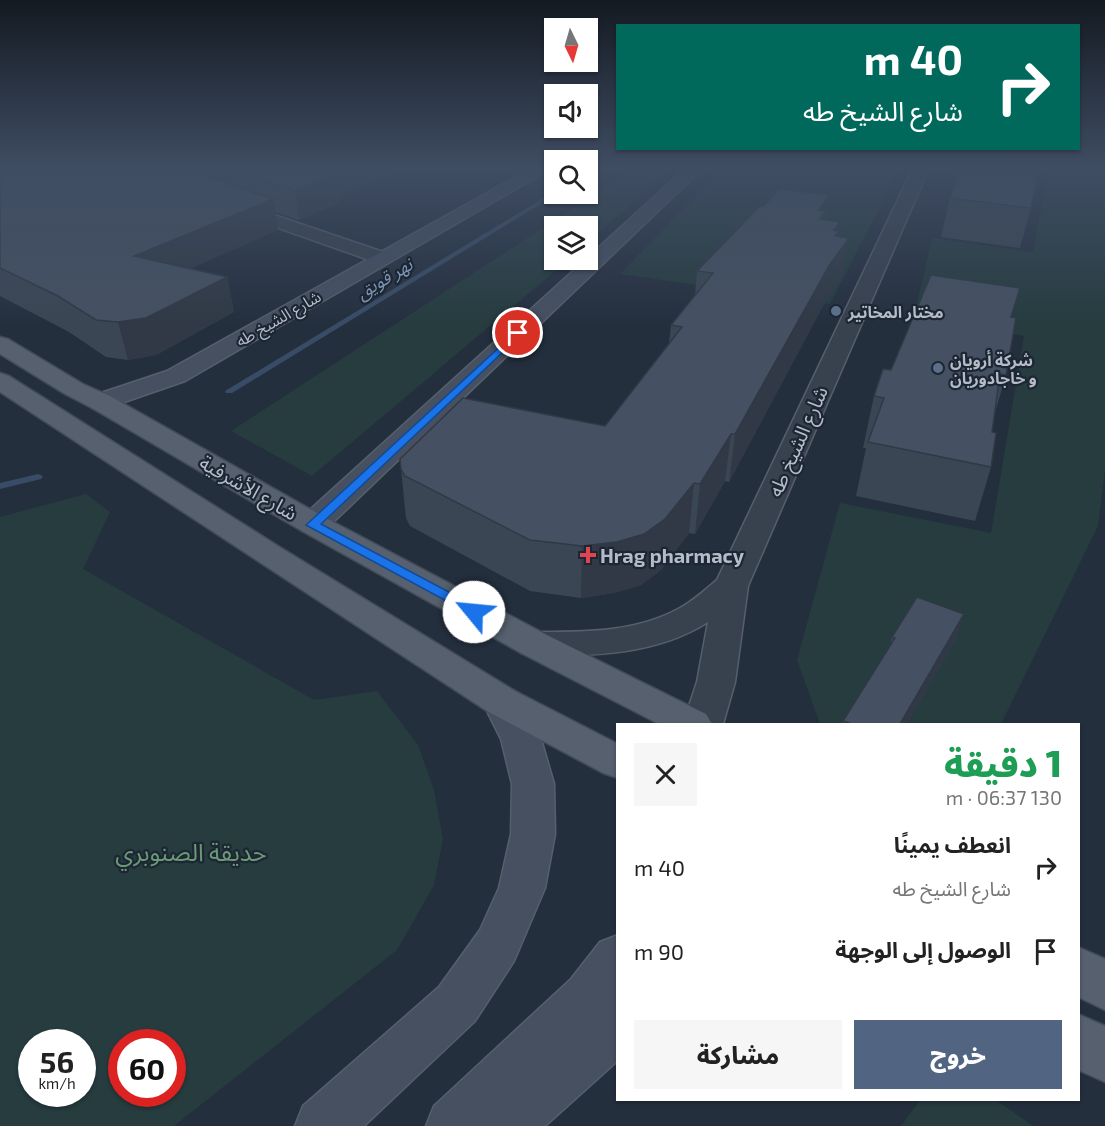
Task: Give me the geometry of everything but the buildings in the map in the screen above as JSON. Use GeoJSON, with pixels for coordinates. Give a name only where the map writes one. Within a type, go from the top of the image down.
{"type":"FeatureCollection","features":[{"type":"Feature","properties":{"kind":"main road","name":"شارع الشيخ طه"},"geometry":{"type":"LineString","coordinates":[[101,402],[177,376],[449,221]]}},
{"type":"Feature","properties":{"kind":"main road"},"geometry":{"type":"LineString","coordinates":[[313,525],[639,221]]}},
{"type":"Feature","properties":{"kind":"main road","name":"شارع الأشرفية"},"geometry":{"type":"LineString","coordinates":[[0,344],[74,389],[101,402],[313,525],[534,644],[690,723]]}},
{"type":"Feature","properties":{"kind":"main road"},"geometry":{"type":"LineString","coordinates":[[0,381],[501,701],[616,761]]}},
{"type":"Feature","properties":{"kind":"main road"},"geometry":{"type":"LineString","coordinates":[[323,1126],[457,1004],[497,945],[522,888],[534,834],[533,784],[521,739],[501,701]]}},
{"type":"Feature","properties":{"kind":"main road"},"geometry":{"type":"LineString","coordinates":[[454,1126],[589,996],[616,961]]}},
{"type":"Feature","properties":{"kind":"main road"},"geometry":{"type":"LineString","coordinates":[[1080,971],[1105,986]]}},
{"type":"Feature","properties":{"kind":"main road"},"geometry":{"type":"LineString","coordinates":[[503,1126],[595,1046],[616,1023]]}},
{"type":"Feature","properties":{"kind":"main road"},"geometry":{"type":"LineString","coordinates":[[1080,1041],[1105,1056]]}},
{"type":"Feature","properties":{"kind":"street"},"geometry":{"type":"LineString","coordinates":[[288,221],[382,258]]}},
{"type":"Feature","properties":{"kind":"street","name":"شارع الشيخ طه"},"geometry":{"type":"LineString","coordinates":[[703,723],[716,682],[731,586],[897,221]]}},
{"type":"Feature","properties":{"kind":"street"},"geometry":{"type":"LineString","coordinates":[[534,644],[610,643],[652,635],[693,616],[731,586]]}},
{"type":"Feature","properties":{"kind":"green space"},"geometry":{"type":"Polygon","coordinates":[[[598,221],[612,221],[598,233],[598,221]]]}},
{"type":"Feature","properties":{"kind":"green space"},"geometry":{"type":"Polygon","coordinates":[[[672,221],[873,221],[830,304],[620,274],[672,221]]]}},
{"type":"Feature","properties":{"kind":"green space"},"geometry":{"type":"Polygon","coordinates":[[[1039,221],[1105,221],[1105,470],[1098,526],[1001,723],[820,723],[797,660],[840,503],[991,533],[1024,336],[914,316],[932,238],[1033,252],[1039,221]]]}},
{"type":"Feature","properties":{"kind":"green space"},"geometry":{"type":"Polygon","coordinates":[[[544,227],[544,270],[556,270],[312,476],[231,431],[544,227]]]}},
{"type":"Feature","properties":{"kind":"green space","name":"حديقة الصنوبري"},"geometry":{"type":"Polygon","coordinates":[[[86,494],[110,512],[83,569],[314,700],[377,691],[418,745],[434,790],[443,839],[434,885],[397,950],[174,1126],[0,1126],[0,517],[86,494]]]}},
{"type":"Feature","properties":{"kind":"green space"},"geometry":{"type":"Polygon","coordinates":[[[919,1101],[997,1101],[1033,1126],[901,1126],[919,1101]]]}},
{"type":"Feature","properties":{"kind":"waterway","name":"نهر قويق"},"geometry":{"type":"LineString","coordinates":[[229,391],[510,221]]}},
{"type":"Feature","properties":{"kind":"waterway","name":"نهر قويق"},"geometry":{"type":"LineString","coordinates":[[0,486],[38,477]]}},
{"type":"Feature","properties":{"kind":"place","name":"مختار المخاتير"},"geometry":{"type":"Point","coordinates":[836,311]}},
{"type":"Feature","properties":{"kind":"place","name":"شركة أرويان و خاجادوريان"},"geometry":{"type":"Point","coordinates":[938,368]}},
{"type":"Feature","properties":{"kind":"place","name":"Hrag pharmacy"},"geometry":{"type":"Point","coordinates":[588,555]}},
{"type":"Feature","properties":{"kind":"route"},"geometry":{"type":"LineString","coordinates":[[474,612],[313,525],[518,333]]}}]}
